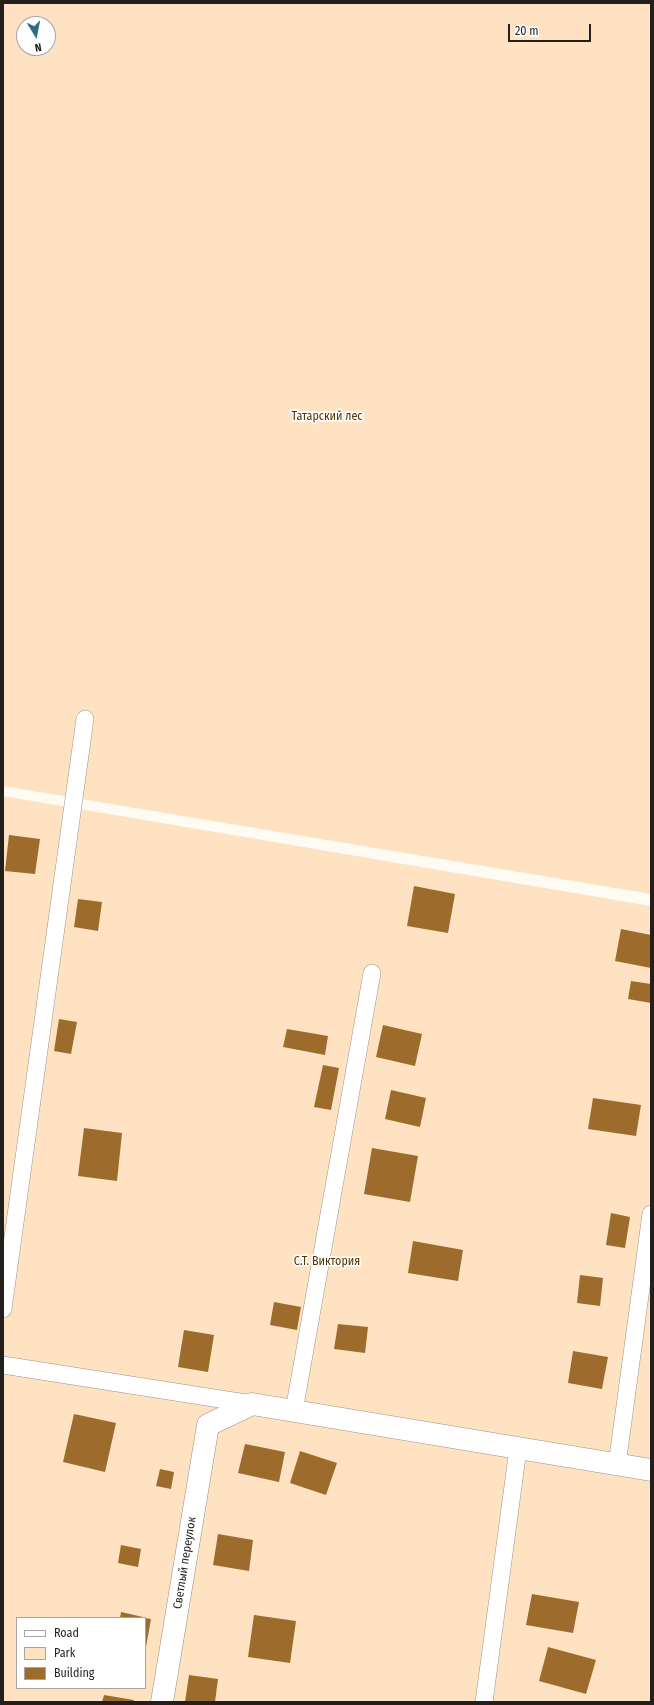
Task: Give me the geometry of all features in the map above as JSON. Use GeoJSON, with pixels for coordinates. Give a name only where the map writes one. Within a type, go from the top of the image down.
{"type":"FeatureCollection","features":[{"type":"Feature","properties":{"kind":"street"},"geometry":{"type":"LineString","coordinates":[[252,1404],[651,1470]]}},
{"type":"Feature","properties":{"kind":"street","name":"Светлый переулок"},"geometry":{"type":"LineString","coordinates":[[162,1702],[208,1425],[252,1404]]}},
{"type":"Feature","properties":{"kind":"lane"},"geometry":{"type":"LineString","coordinates":[[3,1309],[85,719]]}},
{"type":"Feature","properties":{"kind":"lane"},"geometry":{"type":"LineString","coordinates":[[294,1411],[372,973]]}},
{"type":"Feature","properties":{"kind":"lane"},"geometry":{"type":"LineString","coordinates":[[616,1465],[651,1214]]}},
{"type":"Feature","properties":{"kind":"lane"},"geometry":{"type":"LineString","coordinates":[[3,1365],[252,1404]]}},
{"type":"Feature","properties":{"kind":"lane"},"geometry":{"type":"LineString","coordinates":[[484,1702],[518,1449]]}},
{"type":"Feature","properties":{"kind":"green space","name":"Татарский лес"},"geometry":{"type":"Polygon","coordinates":[[[3,3],[651,3],[651,894],[3,786],[3,3]]]}},
{"type":"Feature","properties":{"kind":"green space","name":"С.Т. Виктория"},"geometry":{"type":"Polygon","coordinates":[[[3,796],[651,906],[651,1702],[3,1702],[3,796]]]}},
{"type":"Feature","properties":{"kind":"building"},"geometry":{"type":"Polygon","coordinates":[[[9,835],[40,839],[35,874],[5,871],[9,835]]]}},
{"type":"Feature","properties":{"kind":"building"},"geometry":{"type":"Polygon","coordinates":[[[414,886],[455,894],[448,933],[407,926],[414,886]]]}},
{"type":"Feature","properties":{"kind":"building"},"geometry":{"type":"Polygon","coordinates":[[[78,899],[102,902],[98,931],[74,927],[78,899]]]}},
{"type":"Feature","properties":{"kind":"building"},"geometry":{"type":"Polygon","coordinates":[[[621,929],[651,935],[651,968],[615,961],[621,929]]]}},
{"type":"Feature","properties":{"kind":"building"},"geometry":{"type":"Polygon","coordinates":[[[631,981],[651,984],[651,1003],[628,999],[631,981]]]}},
{"type":"Feature","properties":{"kind":"building"},"geometry":{"type":"Polygon","coordinates":[[[59,1019],[77,1022],[71,1054],[54,1051],[59,1019]]]}},
{"type":"Feature","properties":{"kind":"building"},"geometry":{"type":"Polygon","coordinates":[[[383,1025],[422,1034],[415,1066],[376,1057],[383,1025]]]}},
{"type":"Feature","properties":{"kind":"building"},"geometry":{"type":"Polygon","coordinates":[[[287,1029],[328,1036],[325,1055],[283,1047],[287,1029]]]}},
{"type":"Feature","properties":{"kind":"building"},"geometry":{"type":"Polygon","coordinates":[[[323,1065],[339,1068],[331,1110],[314,1107],[323,1065]]]}},
{"type":"Feature","properties":{"kind":"building"},"geometry":{"type":"Polygon","coordinates":[[[391,1090],[426,1098],[420,1127],[385,1119],[391,1090]]]}},
{"type":"Feature","properties":{"kind":"building"},"geometry":{"type":"Polygon","coordinates":[[[593,1098],[641,1105],[636,1136],[588,1129],[593,1098]]]}},
{"type":"Feature","properties":{"kind":"building"},"geometry":{"type":"Polygon","coordinates":[[[84,1128],[122,1133],[117,1181],[78,1176],[84,1128]]]}},
{"type":"Feature","properties":{"kind":"building"},"geometry":{"type":"Polygon","coordinates":[[[372,1148],[418,1156],[410,1202],[364,1194],[372,1148]]]}},
{"type":"Feature","properties":{"kind":"building"},"geometry":{"type":"Polygon","coordinates":[[[611,1213],[630,1217],[625,1248],[606,1245],[611,1213]]]}},
{"type":"Feature","properties":{"kind":"building"},"geometry":{"type":"Polygon","coordinates":[[[413,1241],[463,1250],[458,1281],[408,1273],[413,1241]]]}},
{"type":"Feature","properties":{"kind":"building"},"geometry":{"type":"Polygon","coordinates":[[[580,1275],[603,1278],[600,1306],[577,1303],[580,1275]]]}},
{"type":"Feature","properties":{"kind":"building"},"geometry":{"type":"Polygon","coordinates":[[[274,1302],[301,1307],[297,1330],[270,1325],[274,1302]]]}},
{"type":"Feature","properties":{"kind":"building"},"geometry":{"type":"Polygon","coordinates":[[[338,1324],[368,1327],[365,1353],[334,1349],[338,1324]]]}},
{"type":"Feature","properties":{"kind":"building"},"geometry":{"type":"Polygon","coordinates":[[[184,1330],[214,1335],[208,1372],[178,1367],[184,1330]]]}},
{"type":"Feature","properties":{"kind":"building"},"geometry":{"type":"Polygon","coordinates":[[[573,1351],[608,1357],[602,1389],[568,1383],[573,1351]]]}},
{"type":"Feature","properties":{"kind":"building"},"geometry":{"type":"Polygon","coordinates":[[[74,1414],[116,1423],[105,1472],[63,1462],[74,1414]]]}},
{"type":"Feature","properties":{"kind":"building"},"geometry":{"type":"Polygon","coordinates":[[[245,1444],[285,1452],[279,1482],[238,1473],[245,1444]]]}},
{"type":"Feature","properties":{"kind":"building"},"geometry":{"type":"Polygon","coordinates":[[[300,1451],[337,1463],[326,1495],[290,1483],[300,1451]]]}},
{"type":"Feature","properties":{"kind":"building"},"geometry":{"type":"Polygon","coordinates":[[[160,1469],[174,1472],[171,1489],[156,1486],[160,1469]]]}},
{"type":"Feature","properties":{"kind":"building"},"geometry":{"type":"Polygon","coordinates":[[[218,1534],[253,1540],[249,1571],[213,1565],[218,1534]]]}},
{"type":"Feature","properties":{"kind":"building"},"geometry":{"type":"Polygon","coordinates":[[[121,1545],[141,1549],[138,1567],[118,1563],[121,1545]]]}},
{"type":"Feature","properties":{"kind":"building"},"geometry":{"type":"Polygon","coordinates":[[[532,1594],[579,1602],[573,1633],[526,1625],[532,1594]]]}},
{"type":"Feature","properties":{"kind":"building"},"geometry":{"type":"Polygon","coordinates":[[[121,1612],[143,1617],[120,1617],[121,1612]]]}},
{"type":"Feature","properties":{"kind":"building"},"geometry":{"type":"Polygon","coordinates":[[[254,1615],[296,1621],[290,1663],[248,1657],[254,1615]]]}},
{"type":"Feature","properties":{"kind":"building"},"geometry":{"type":"Polygon","coordinates":[[[146,1618],[151,1619],[146,1647],[146,1618]]]}},
{"type":"Feature","properties":{"kind":"building"},"geometry":{"type":"Polygon","coordinates":[[[548,1647],[596,1660],[586,1694],[539,1681],[548,1647]]]}},
{"type":"Feature","properties":{"kind":"building"},"geometry":{"type":"Polygon","coordinates":[[[189,1675],[218,1679],[215,1702],[185,1702],[189,1675]]]}},
{"type":"Feature","properties":{"kind":"building"},"geometry":{"type":"Polygon","coordinates":[[[104,1695],[134,1700],[133,1702],[102,1702],[104,1695]]]}}]}
